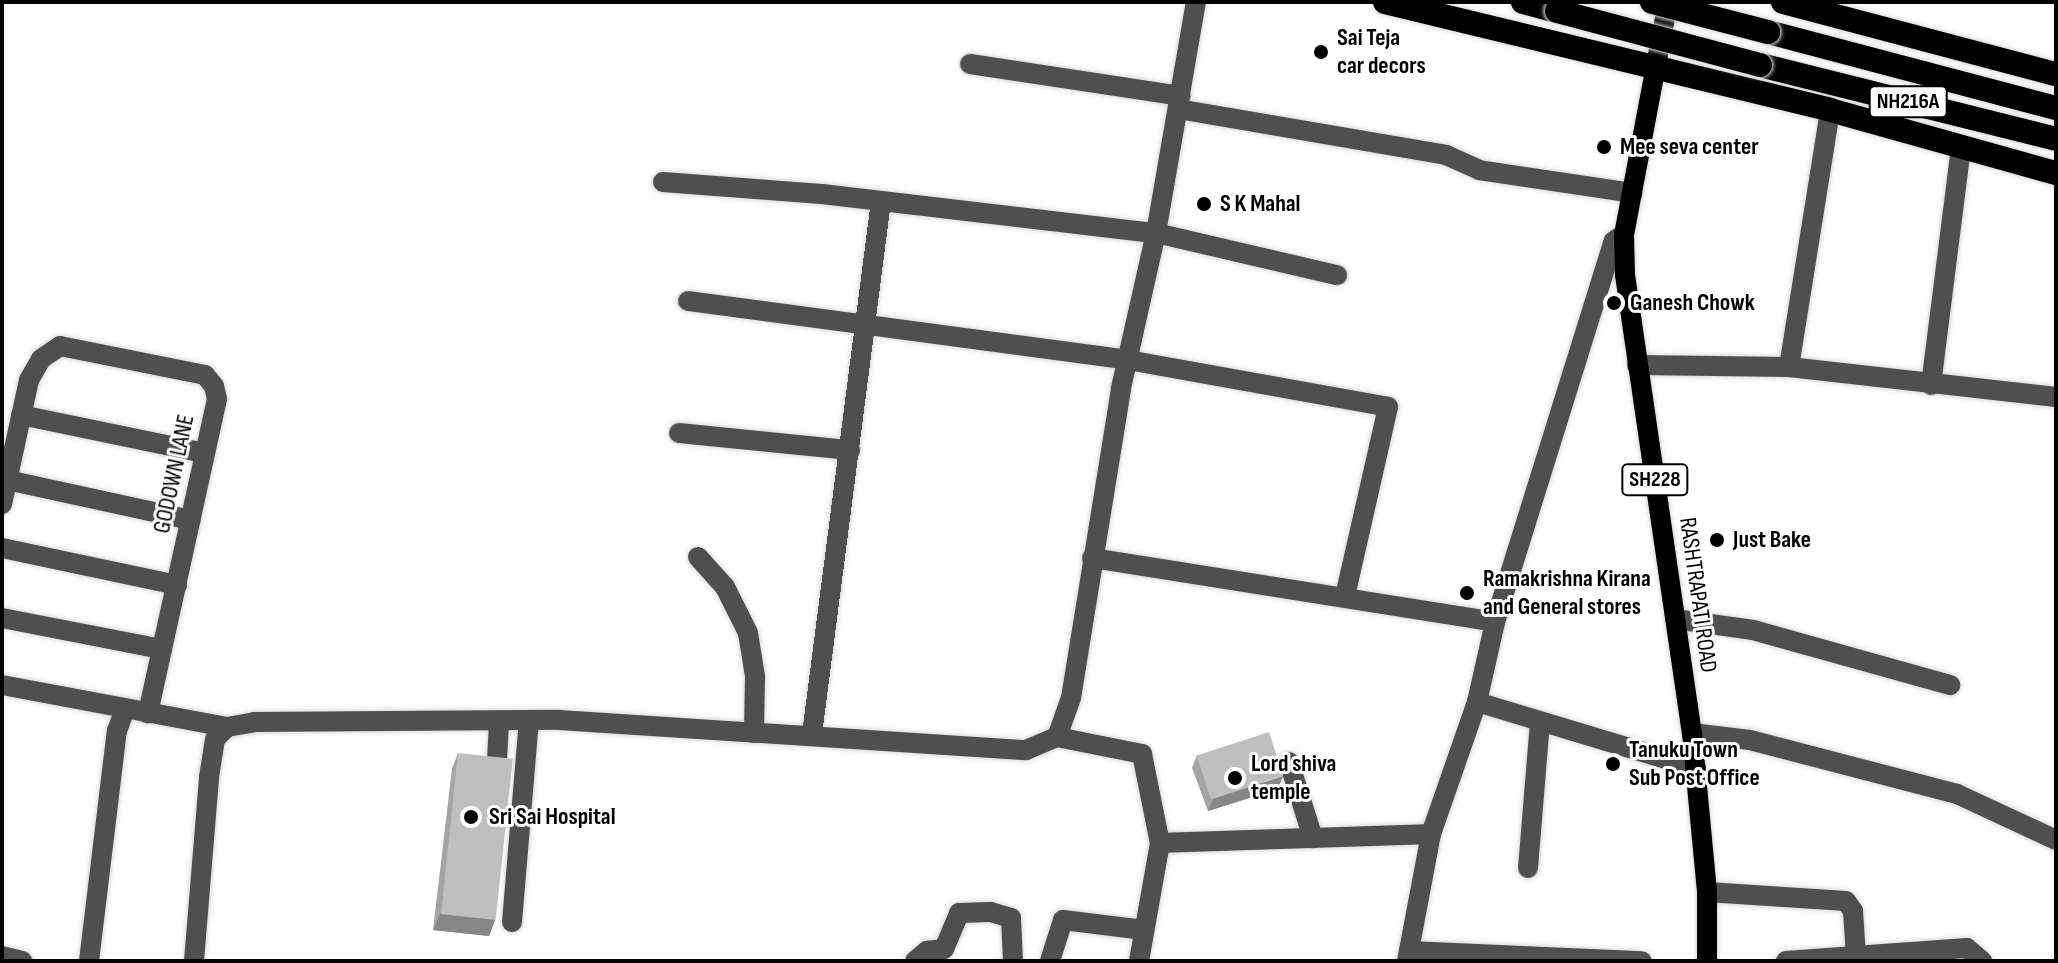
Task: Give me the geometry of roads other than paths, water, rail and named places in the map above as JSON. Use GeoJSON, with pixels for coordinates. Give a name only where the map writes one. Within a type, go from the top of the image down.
{"type":"FeatureCollection","features":[{"type":"Feature","properties":{"kind":"highway"},"geometry":{"type":"LineString","coordinates":[[1385,2],[1830,110],[2056,173]]}},
{"type":"Feature","properties":{"kind":"highway","name":"NH216A"},"geometry":{"type":"LineString","coordinates":[[1523,2],[2056,139]]}},
{"type":"Feature","properties":{"kind":"highway","name":"NH216A"},"geometry":{"type":"LineString","coordinates":[[1652,2],[2056,108]]}},
{"type":"Feature","properties":{"kind":"highway"},"geometry":{"type":"LineString","coordinates":[[1783,2],[2056,74]]}},
{"type":"Feature","properties":{"kind":"main road","name":"RASHTRAPATI ROAD"},"geometry":{"type":"LineString","coordinates":[[1668,2],[1624,234],[1637,365],[1696,768],[1707,892],[1707,961]]}},
{"type":"Feature","properties":{"kind":"street"},"geometry":{"type":"LineString","coordinates":[[1057,737],[1068,710],[1092,558],[1128,360],[1156,233],[1196,2]]}},
{"type":"Feature","properties":{"kind":"street"},"geometry":{"type":"LineString","coordinates":[[970,64],[1446,155],[1479,170],[1632,193]]}},
{"type":"Feature","properties":{"kind":"street"},"geometry":{"type":"LineString","coordinates":[[1789,367],[1830,110]]}},
{"type":"Feature","properties":{"kind":"street"},"geometry":{"type":"LineString","coordinates":[[1931,385],[1961,147]]}},
{"type":"Feature","properties":{"kind":"street"},"geometry":{"type":"LineString","coordinates":[[663,182],[881,201],[1156,233],[1337,275]]}},
{"type":"Feature","properties":{"kind":"street"},"geometry":{"type":"LineString","coordinates":[[812,734],[881,201]]}},
{"type":"Feature","properties":{"kind":"street"},"geometry":{"type":"LineString","coordinates":[[1624,234],[1614,241],[1495,622],[1477,702],[1431,834],[1408,956],[1642,961]]}},
{"type":"Feature","properties":{"kind":"street"},"geometry":{"type":"LineString","coordinates":[[688,301],[867,321],[1128,360],[1388,407],[1345,596]]}},
{"type":"Feature","properties":{"kind":"street","name":"GODOWN LANE"},"geometry":{"type":"LineString","coordinates":[[2,504],[29,380],[41,359],[60,346],[205,375],[217,399],[148,714]]}},
{"type":"Feature","properties":{"kind":"street"},"geometry":{"type":"LineString","coordinates":[[1637,365],[1789,367],[2056,397]]}},
{"type":"Feature","properties":{"kind":"street"},"geometry":{"type":"LineString","coordinates":[[21,415],[205,453]]}},
{"type":"Feature","properties":{"kind":"street"},"geometry":{"type":"LineString","coordinates":[[679,433],[850,450]]}},
{"type":"Feature","properties":{"kind":"street"},"geometry":{"type":"LineString","coordinates":[[7,480],[191,520]]}},
{"type":"Feature","properties":{"kind":"street"},"geometry":{"type":"LineString","coordinates":[[2,548],[177,585]]}},
{"type":"Feature","properties":{"kind":"street"},"geometry":{"type":"LineString","coordinates":[[698,557],[725,587],[748,633],[755,676],[754,733]]}},
{"type":"Feature","properties":{"kind":"street"},"geometry":{"type":"LineString","coordinates":[[1092,558],[1495,622]]}},
{"type":"Feature","properties":{"kind":"street"},"geometry":{"type":"LineString","coordinates":[[2,618],[162,649]]}},
{"type":"Feature","properties":{"kind":"street"},"geometry":{"type":"LineString","coordinates":[[1675,619],[1753,630],[1950,685]]}},
{"type":"Feature","properties":{"kind":"street"},"geometry":{"type":"LineString","coordinates":[[2,685],[227,727],[254,722],[529,721],[812,734],[1026,750],[1057,737],[1142,754],[1160,843],[1139,961]]}},
{"type":"Feature","properties":{"kind":"street"},"geometry":{"type":"LineString","coordinates":[[1477,702],[1696,768]]}},
{"type":"Feature","properties":{"kind":"street"},"geometry":{"type":"LineString","coordinates":[[89,961],[117,731],[125,709]]}},
{"type":"Feature","properties":{"kind":"street"},"geometry":{"type":"LineString","coordinates":[[499,721],[487,759],[526,762]]}},
{"type":"Feature","properties":{"kind":"street"},"geometry":{"type":"LineString","coordinates":[[512,922],[529,721]]}},
{"type":"Feature","properties":{"kind":"street"},"geometry":{"type":"LineString","coordinates":[[1528,868],[1540,723]]}},
{"type":"Feature","properties":{"kind":"street"},"geometry":{"type":"LineString","coordinates":[[194,961],[209,777],[215,739],[227,727]]}},
{"type":"Feature","properties":{"kind":"street"},"geometry":{"type":"LineString","coordinates":[[1692,733],[1750,740],[1957,794],[2056,840]]}},
{"type":"Feature","properties":{"kind":"street"},"geometry":{"type":"LineString","coordinates":[[1289,762],[1313,838]]}},
{"type":"Feature","properties":{"kind":"street"},"geometry":{"type":"LineString","coordinates":[[1160,843],[1431,834]]}},
{"type":"Feature","properties":{"kind":"street"},"geometry":{"type":"LineString","coordinates":[[1707,892],[1846,901],[1853,911],[1856,956]]}},
{"type":"Feature","properties":{"kind":"street"},"geometry":{"type":"LineString","coordinates":[[915,961],[927,951],[944,949],[959,913],[991,912],[1011,918],[1013,961]]}},
{"type":"Feature","properties":{"kind":"street"},"geometry":{"type":"LineString","coordinates":[[1050,961],[1063,920],[1144,930]]}},
{"type":"Feature","properties":{"kind":"street"},"geometry":{"type":"LineString","coordinates":[[1786,961],[1967,948],[1982,961]]}},
{"type":"Feature","properties":{"kind":"street"},"geometry":{"type":"LineString","coordinates":[[2,956],[22,961]]}},
{"type":"Feature","properties":{"kind":"place","name":"Sai Teja car decors"},"geometry":{"type":"Point","coordinates":[1321,52]}},
{"type":"Feature","properties":{"kind":"place","name":"Mee seva center"},"geometry":{"type":"Point","coordinates":[1604,147]}},
{"type":"Feature","properties":{"kind":"place","name":"S K Mahal"},"geometry":{"type":"Point","coordinates":[1204,204]}},
{"type":"Feature","properties":{"kind":"place","name":"Ganesh Chowk"},"geometry":{"type":"Point","coordinates":[1614,303]}},
{"type":"Feature","properties":{"kind":"place","name":"Just Bake"},"geometry":{"type":"Point","coordinates":[1717,540]}},
{"type":"Feature","properties":{"kind":"place","name":"Ramakrishna Kirana and General stores"},"geometry":{"type":"Point","coordinates":[1467,593]}},
{"type":"Feature","properties":{"kind":"place","name":"Tanuku Town Sub Post Office"},"geometry":{"type":"Point","coordinates":[1613,764]}},
{"type":"Feature","properties":{"kind":"place","name":"Lord shiva temple"},"geometry":{"type":"Point","coordinates":[1235,778]}},
{"type":"Feature","properties":{"kind":"place","name":"Sri Sai Hospital"},"geometry":{"type":"Point","coordinates":[471,817]}}]}
